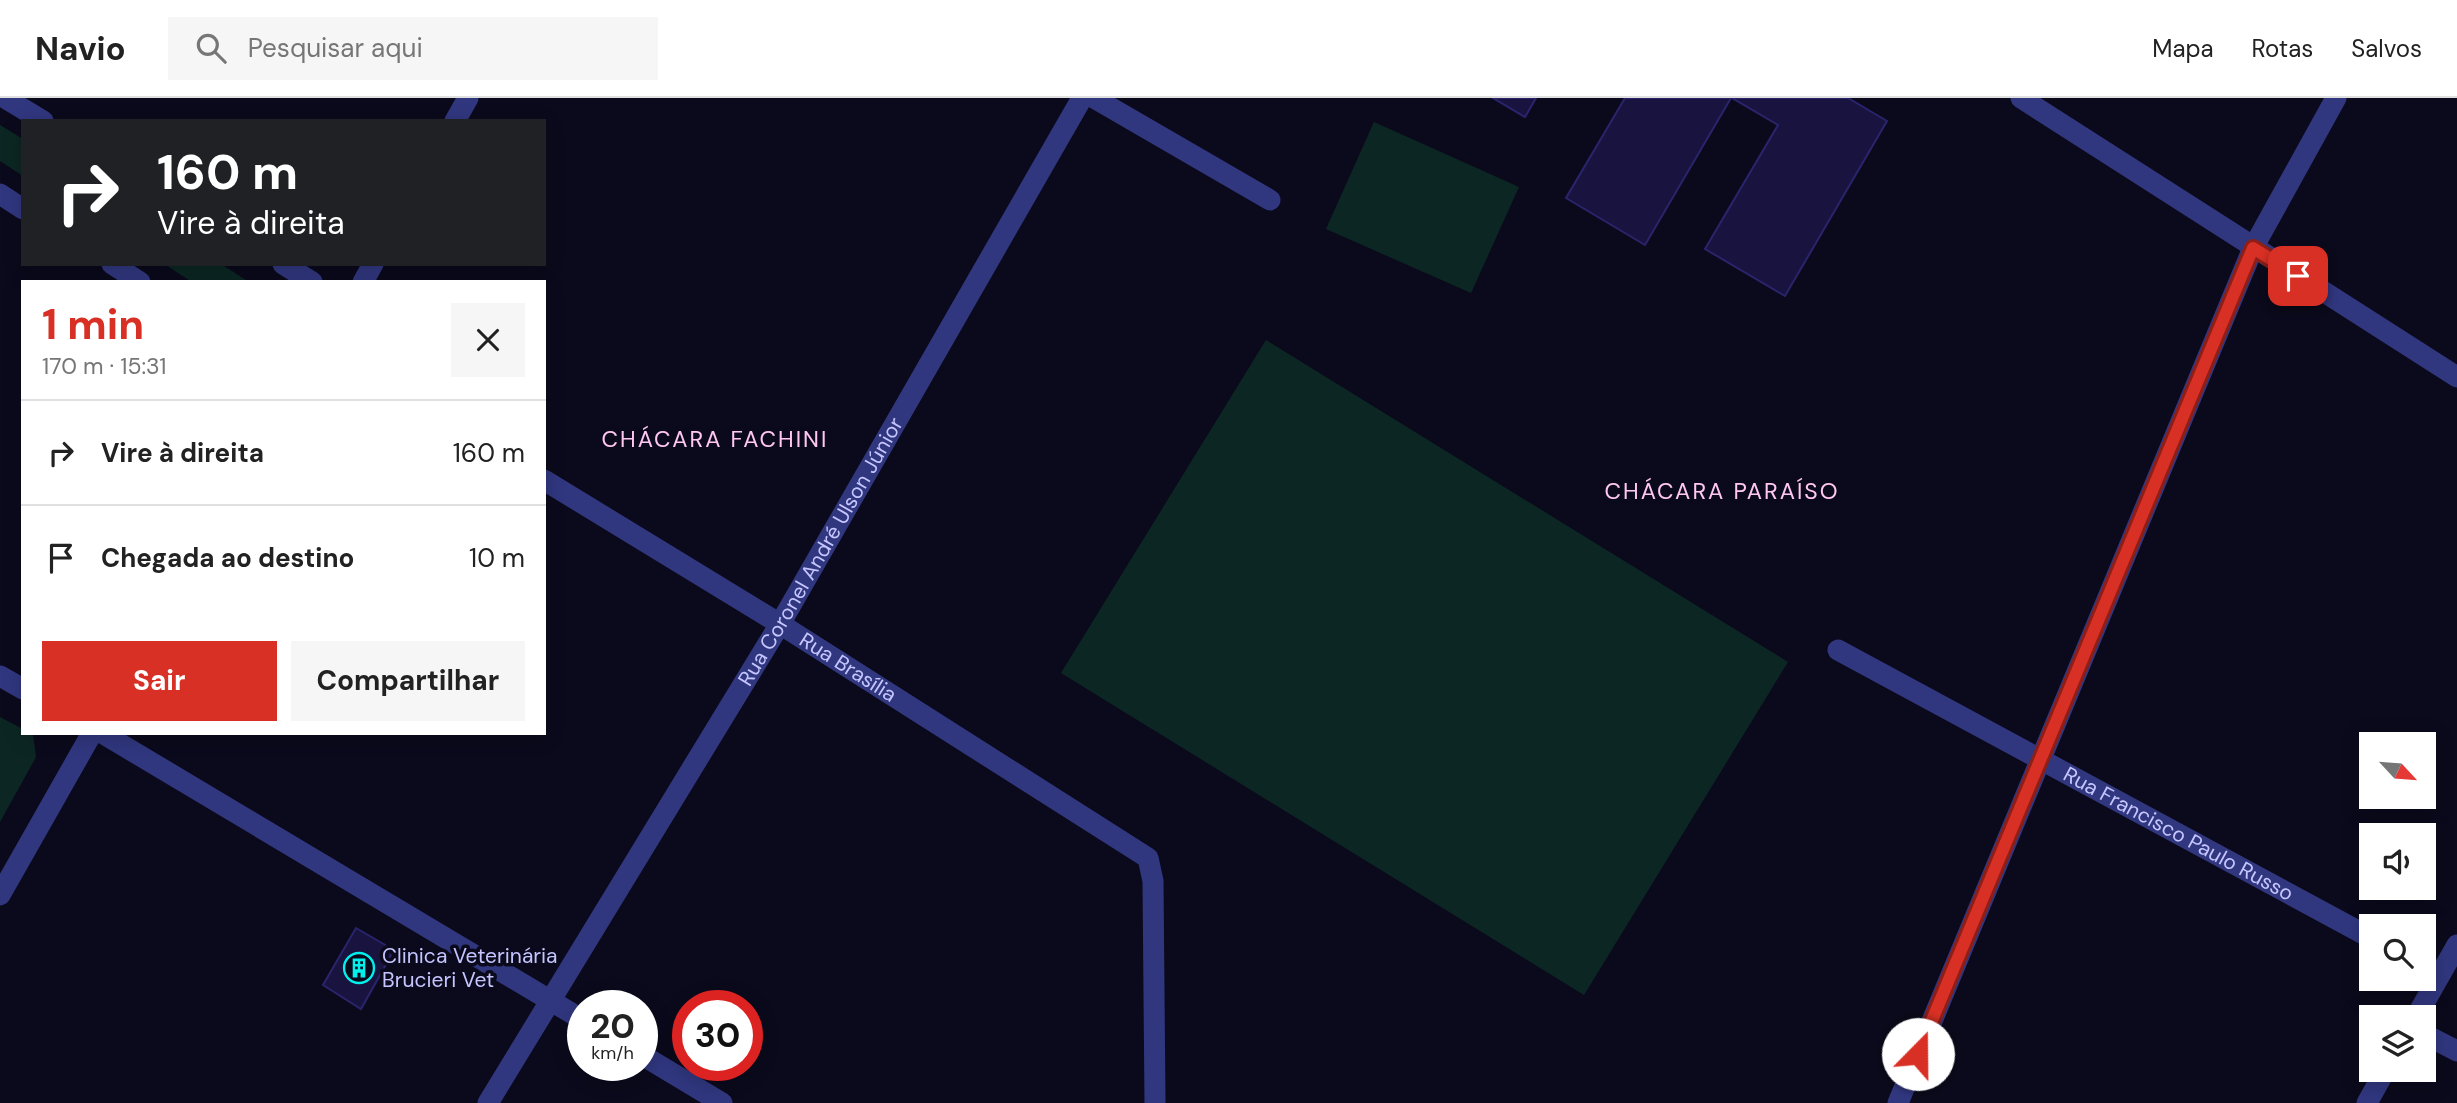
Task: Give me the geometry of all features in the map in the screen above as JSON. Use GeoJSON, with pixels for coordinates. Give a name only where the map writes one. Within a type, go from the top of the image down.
{"type":"FeatureCollection","features":[{"type":"Feature","properties":{"kind":"street"},"geometry":{"type":"LineString","coordinates":[[5,98],[40,119]]}},
{"type":"Feature","properties":{"kind":"street"},"geometry":{"type":"LineString","coordinates":[[456,119],[468,98]]}},
{"type":"Feature","properties":{"kind":"street","name":"Rua Coronel André Ulson Júnior"},"geometry":{"type":"LineString","coordinates":[[488,1103],[780,624],[1082,98]]}},
{"type":"Feature","properties":{"kind":"street"},"geometry":{"type":"LineString","coordinates":[[1094,98],[1270,200]]}},
{"type":"Feature","properties":{"kind":"street"},"geometry":{"type":"LineString","coordinates":[[2021,98],[2457,377]]}},
{"type":"Feature","properties":{"kind":"street"},"geometry":{"type":"LineString","coordinates":[[1898,1103],[2253,248],[2336,98]]}},
{"type":"Feature","properties":{"kind":"street"},"geometry":{"type":"LineString","coordinates":[[0,194],[21,208]]}},
{"type":"Feature","properties":{"kind":"street"},"geometry":{"type":"LineString","coordinates":[[115,266],[137,280]]}},
{"type":"Feature","properties":{"kind":"street"},"geometry":{"type":"LineString","coordinates":[[286,266],[309,280]]}},
{"type":"Feature","properties":{"kind":"street","name":"Rua Brasília"},"geometry":{"type":"LineString","coordinates":[[546,481],[780,624],[1148,858],[1153,881],[1155,1103]]}},
{"type":"Feature","properties":{"kind":"street","name":"Rua Francisco Paulo Russo"},"geometry":{"type":"LineString","coordinates":[[1838,650],[2359,931]]}},
{"type":"Feature","properties":{"kind":"street"},"geometry":{"type":"LineString","coordinates":[[0,676],[21,688]]}},
{"type":"Feature","properties":{"kind":"street"},"geometry":{"type":"LineString","coordinates":[[0,895],[91,735]]}},
{"type":"Feature","properties":{"kind":"street"},"geometry":{"type":"LineString","coordinates":[[105,735],[567,1010]]}},
{"type":"Feature","properties":{"kind":"street"},"geometry":{"type":"LineString","coordinates":[[2436,966],[2457,945]]}},
{"type":"Feature","properties":{"kind":"street"},"geometry":{"type":"LineString","coordinates":[[2436,1040],[2457,1051]]}},
{"type":"Feature","properties":{"kind":"street"},"geometry":{"type":"LineString","coordinates":[[658,1065],[722,1103]]}},
{"type":"Feature","properties":{"kind":"street"},"geometry":{"type":"LineString","coordinates":[[2367,1103],[2379,1082]]}},
{"type":"Feature","properties":{"kind":"green space"},"geometry":{"type":"Polygon","coordinates":[[[1374,122],[1519,187],[1471,293],[1326,229],[1374,122]]]}},
{"type":"Feature","properties":{"kind":"green space"},"geometry":{"type":"Polygon","coordinates":[[[0,125],[21,138],[21,175],[0,161],[0,125]]]}},
{"type":"Feature","properties":{"kind":"green space"},"geometry":{"type":"Polygon","coordinates":[[[167,266],[224,266],[246,280],[189,280],[167,266]]]}},
{"type":"Feature","properties":{"kind":"green space"},"geometry":{"type":"Polygon","coordinates":[[[1266,340],[1788,662],[1584,995],[1061,673],[1266,340]]]}},
{"type":"Feature","properties":{"kind":"green space"},"geometry":{"type":"Polygon","coordinates":[[[0,717],[21,728],[21,735],[33,735],[36,757],[0,822],[0,717]]]}},
{"type":"Feature","properties":{"kind":"building"},"geometry":{"type":"Polygon","coordinates":[[[1493,98],[1536,98],[1525,117],[1493,98]]]}},
{"type":"Feature","properties":{"kind":"building"},"geometry":{"type":"Polygon","coordinates":[[[1625,98],[1731,98],[1645,245],[1566,198],[1625,98]]]}},
{"type":"Feature","properties":{"kind":"building"},"geometry":{"type":"Polygon","coordinates":[[[1732,98],[1848,98],[1887,121],[1785,296],[1705,249],[1778,125],[1732,98]]]}},
{"type":"Feature","properties":{"kind":"building","name":"Clinica Veterinária Brucieri Vet"},"geometry":{"type":"Polygon","coordinates":[[[356,928],[394,950],[361,1009],[323,985],[356,928]]]}},
{"type":"Feature","properties":{"kind":"place","name":"Clinica Veterinária Brucieri Vet"},"geometry":{"type":"Point","coordinates":[359,968]}},
{"type":"Feature","properties":{"kind":"district","name":"CHÁCARA FACHINI"},"geometry":{"type":"Point","coordinates":[715,439]}},
{"type":"Feature","properties":{"kind":"district","name":"CHÁCARA PARAÍSO"},"geometry":{"type":"Point","coordinates":[1722,491]}},
{"type":"Feature","properties":{"kind":"route"},"geometry":{"type":"LineString","coordinates":[[1918,1054],[2253,248],[2298,276]]}}]}
